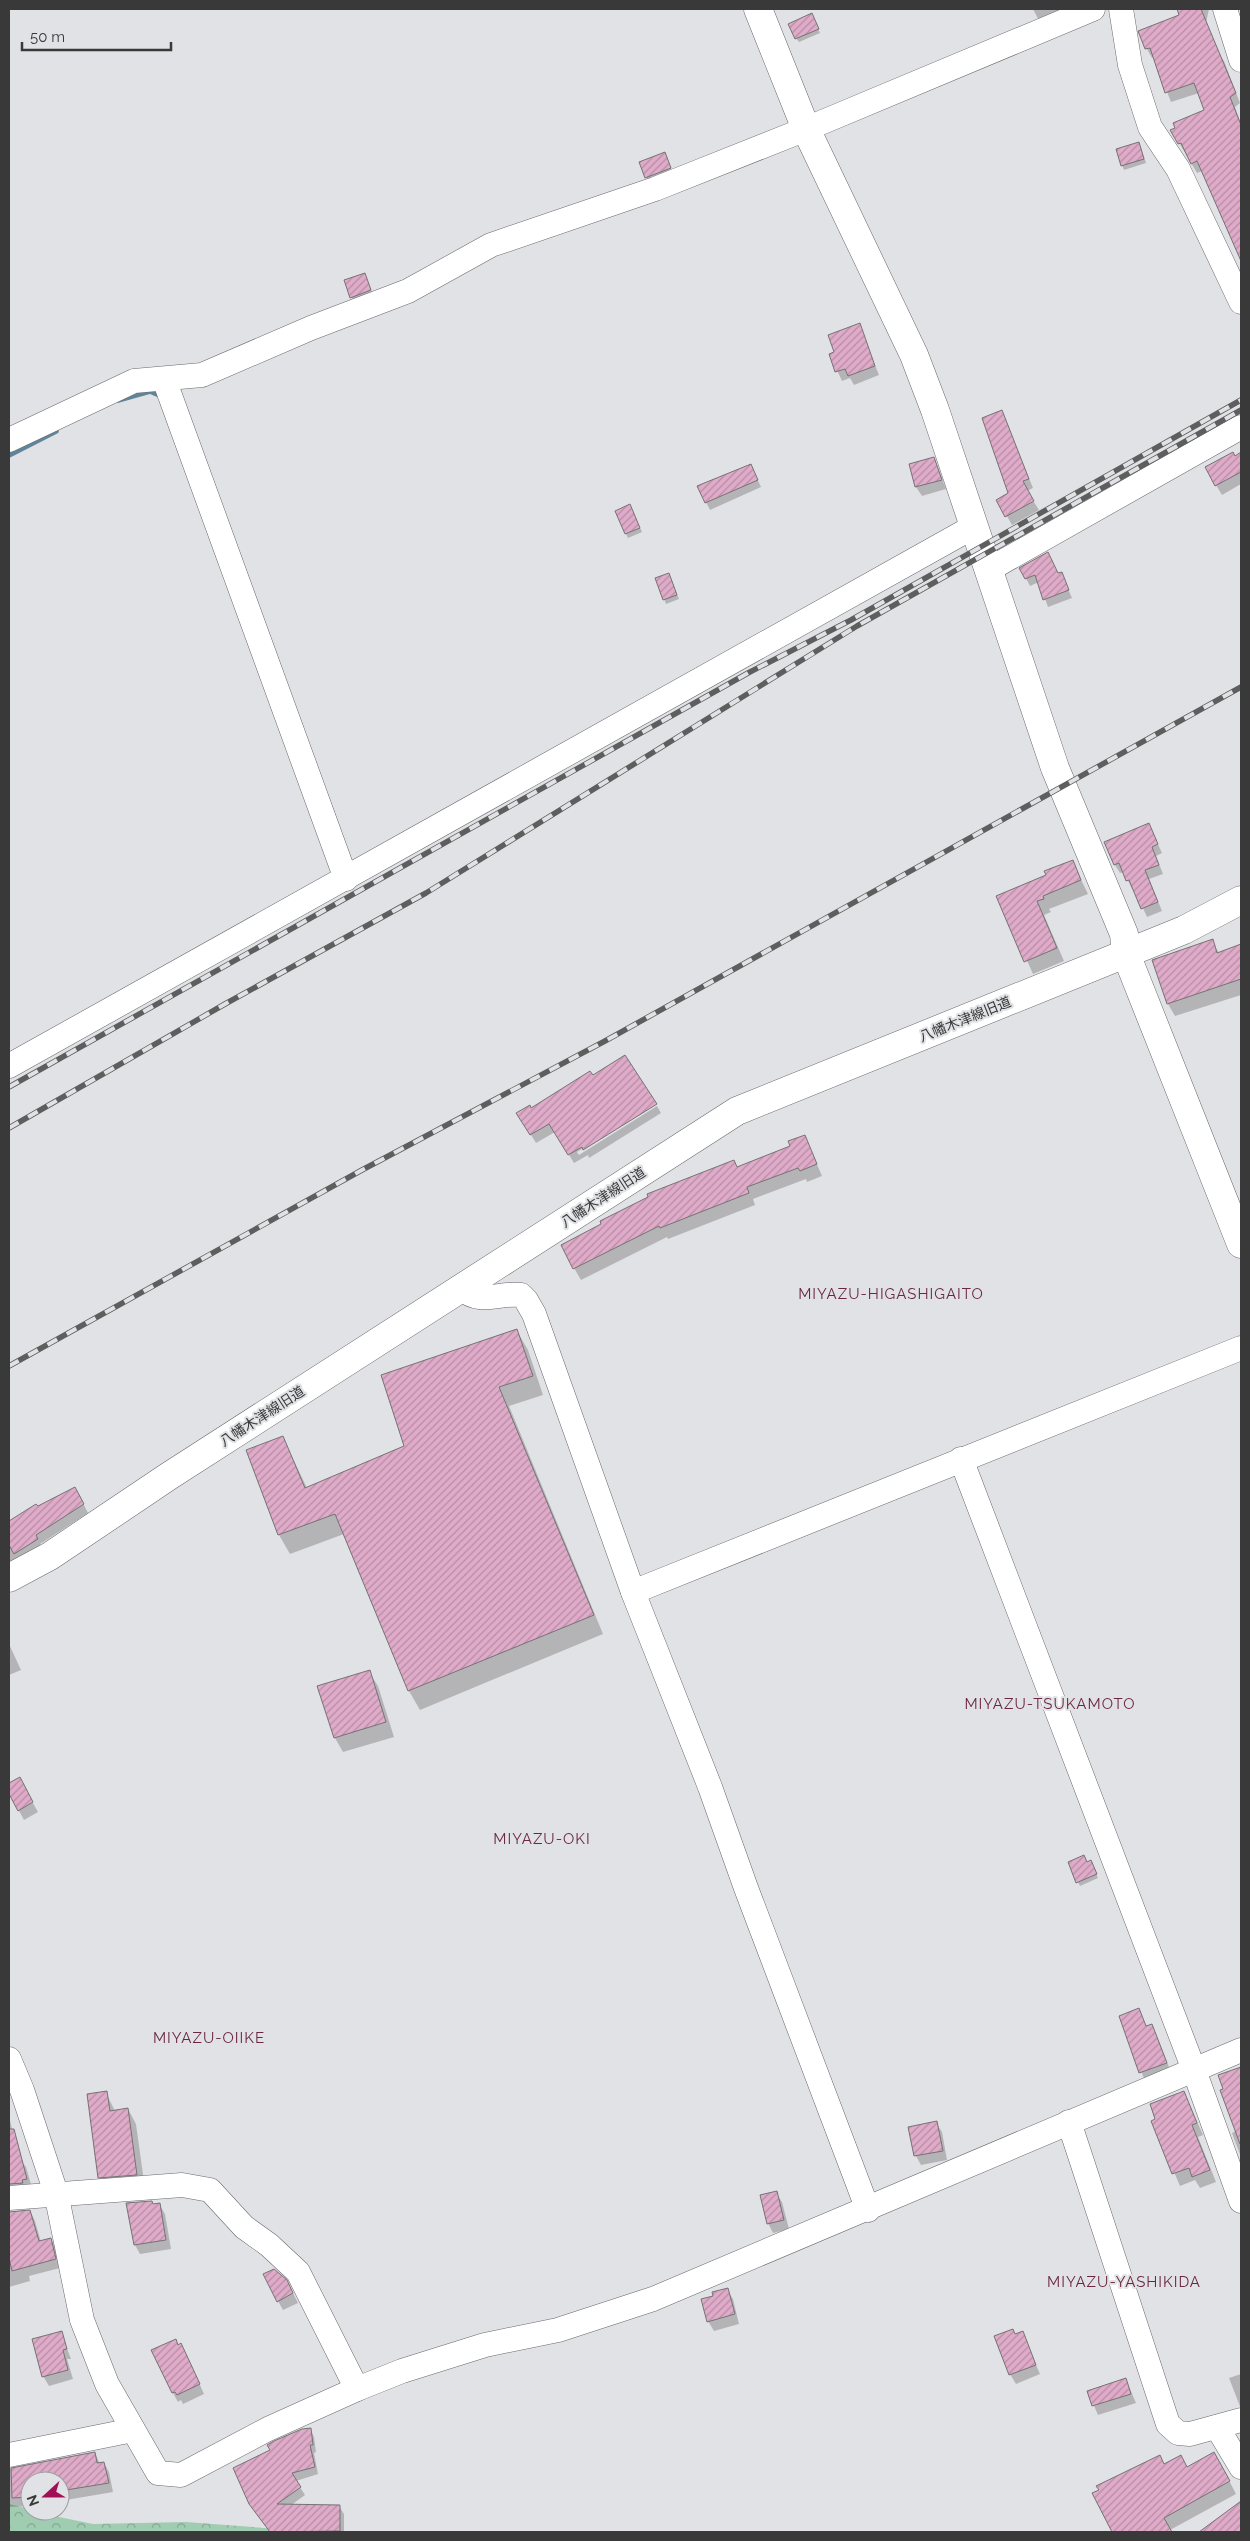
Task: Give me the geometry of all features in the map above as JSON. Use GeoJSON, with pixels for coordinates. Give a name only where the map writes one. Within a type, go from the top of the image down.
{"type":"FeatureCollection","features":[{"type":"Feature","properties":{"kind":"street"},"geometry":{"type":"LineString","coordinates":[[758,9],[806,130],[914,355],[935,410],[1055,768],[1124,934],[1126,954],[1241,1244]]}},
{"type":"Feature","properties":{"kind":"street"},"geometry":{"type":"LineString","coordinates":[[9,440],[134,381],[202,375],[311,328],[408,291],[491,245],[655,190],[806,130],[1093,9]]}},
{"type":"Feature","properties":{"kind":"street"},"geometry":{"type":"LineString","coordinates":[[1121,9],[1130,65],[1150,127],[1178,169],[1241,302]]}},
{"type":"Feature","properties":{"kind":"street"},"geometry":{"type":"LineString","coordinates":[[1225,9],[1241,60]]}},
{"type":"Feature","properties":{"kind":"street"},"geometry":{"type":"LineString","coordinates":[[164,378],[346,879]]}},
{"type":"Feature","properties":{"kind":"street"},"geometry":{"type":"LineString","coordinates":[[988,570],[1241,427]]}},
{"type":"Feature","properties":{"kind":"street"},"geometry":{"type":"LineString","coordinates":[[9,1066],[973,527]]}},
{"type":"Feature","properties":{"kind":"street","name":"八幡木津線旧道"},"geometry":{"type":"LineString","coordinates":[[9,1578],[50,1556],[169,1476],[736,1111],[1184,930],[1241,900]]}},
{"type":"Feature","properties":{"kind":"street"},"geometry":{"type":"LineString","coordinates":[[460,1288],[470,1297],[490,1298],[514,1294],[521,1295],[534,1314],[633,1592],[710,1787],[746,1888],[868,2210]]}},
{"type":"Feature","properties":{"kind":"street"},"geometry":{"type":"LineString","coordinates":[[633,1592],[1241,1348]]}},
{"type":"Feature","properties":{"kind":"street"},"geometry":{"type":"LineString","coordinates":[[961,1459],[1194,2070],[1241,2201]]}},
{"type":"Feature","properties":{"kind":"street"},"geometry":{"type":"LineString","coordinates":[[9,2059],[22,2090],[56,2193],[82,2320],[107,2384],[158,2473],[181,2475],[268,2429],[357,2389],[402,2371],[485,2345],[558,2330],[653,2299],[868,2210],[1069,2122],[1241,2050]]}},
{"type":"Feature","properties":{"kind":"street"},"geometry":{"type":"LineString","coordinates":[[1069,2122],[1168,2424],[1178,2433],[1184,2433],[1241,2420]]}},
{"type":"Feature","properties":{"kind":"street"},"geometry":{"type":"LineString","coordinates":[[9,2198],[182,2185],[210,2190],[244,2227],[269,2245],[298,2272],[357,2389]]}},
{"type":"Feature","properties":{"kind":"street"},"geometry":{"type":"LineString","coordinates":[[1217,2427],[1241,2467]]}},
{"type":"Feature","properties":{"kind":"street"},"geometry":{"type":"LineString","coordinates":[[9,2455],[133,2430]]}},
{"type":"Feature","properties":{"kind":"green space"},"geometry":{"type":"Polygon","coordinates":[[[9,2504],[20,2507],[20,2521],[70,2521],[70,2519],[93,2524],[186,2522],[318,2532],[9,2532],[9,2504]]]}},
{"type":"Feature","properties":{"kind":"building"},"geometry":{"type":"Polygon","coordinates":[[[1177,9],[1201,9],[1236,93],[1230,97],[1241,125],[1241,261],[1197,161],[1191,164],[1181,143],[1178,144],[1170,130],[1175,128],[1173,123],[1204,110],[1194,83],[1165,93],[1150,48],[1145,49],[1138,31],[1179,15],[1177,9]]]}},
{"type":"Feature","properties":{"kind":"building"},"geometry":{"type":"Polygon","coordinates":[[[812,13],[819,29],[795,39],[788,24],[812,13]]]}},
{"type":"Feature","properties":{"kind":"building"},"geometry":{"type":"Polygon","coordinates":[[[1139,142],[1144,159],[1121,166],[1116,149],[1139,142]]]}},
{"type":"Feature","properties":{"kind":"building"},"geometry":{"type":"Polygon","coordinates":[[[665,152],[671,168],[645,178],[639,162],[665,152]]]}},
{"type":"Feature","properties":{"kind":"building"},"geometry":{"type":"Polygon","coordinates":[[[365,273],[371,290],[350,298],[344,280],[365,273]]]}},
{"type":"Feature","properties":{"kind":"building"},"geometry":{"type":"Polygon","coordinates":[[[860,323],[875,366],[848,376],[845,369],[835,372],[829,354],[834,352],[828,335],[860,323]]]}},
{"type":"Feature","properties":{"kind":"building"},"geometry":{"type":"Polygon","coordinates":[[[1002,410],[1029,479],[1023,481],[1034,501],[1005,517],[996,500],[1008,493],[982,418],[1002,410]]]}},
{"type":"Feature","properties":{"kind":"building"},"geometry":{"type":"Polygon","coordinates":[[[1233,452],[1235,456],[1241,452],[1241,472],[1215,486],[1205,467],[1233,452]]]}},
{"type":"Feature","properties":{"kind":"building"},"geometry":{"type":"Polygon","coordinates":[[[934,457],[942,480],[915,487],[909,464],[934,457]]]}},
{"type":"Feature","properties":{"kind":"building"},"geometry":{"type":"Polygon","coordinates":[[[751,464],[758,480],[705,503],[697,486],[751,464]]]}},
{"type":"Feature","properties":{"kind":"building"},"geometry":{"type":"Polygon","coordinates":[[[630,504],[640,528],[625,534],[615,511],[630,504]]]}},
{"type":"Feature","properties":{"kind":"building"},"geometry":{"type":"Polygon","coordinates":[[[1048,552],[1058,573],[1062,572],[1069,590],[1043,600],[1035,575],[1025,579],[1019,568],[1048,552]]]}},
{"type":"Feature","properties":{"kind":"building"},"geometry":{"type":"Polygon","coordinates":[[[669,573],[677,595],[663,600],[655,578],[669,573]]]}},
{"type":"Feature","properties":{"kind":"building"},"geometry":{"type":"Polygon","coordinates":[[[1149,823],[1158,844],[1152,847],[1159,865],[1145,870],[1158,902],[1141,909],[1129,880],[1126,881],[1119,863],[1114,865],[1104,842],[1149,823]]]}},
{"type":"Feature","properties":{"kind":"building"},"geometry":{"type":"Polygon","coordinates":[[[1073,860],[1081,880],[1043,896],[1044,899],[1037,901],[1057,948],[1024,962],[996,896],[1046,875],[1044,871],[1073,860]]]}},
{"type":"Feature","properties":{"kind":"building"},"geometry":{"type":"Polygon","coordinates":[[[1213,939],[1217,953],[1241,944],[1241,979],[1167,1004],[1152,960],[1213,939]]]}},
{"type":"Feature","properties":{"kind":"building"},"geometry":{"type":"Polygon","coordinates":[[[625,1055],[657,1104],[583,1150],[582,1147],[568,1155],[549,1124],[530,1135],[516,1113],[530,1105],[531,1108],[590,1071],[593,1075],[625,1055]]]}},
{"type":"Feature","properties":{"kind":"building"},"geometry":{"type":"Polygon","coordinates":[[[805,1135],[817,1164],[800,1171],[798,1168],[747,1187],[749,1193],[660,1228],[659,1226],[573,1269],[561,1245],[601,1224],[600,1221],[648,1197],[647,1194],[734,1160],[737,1167],[790,1146],[788,1141],[805,1135]]]}},
{"type":"Feature","properties":{"kind":"building"},"geometry":{"type":"Polygon","coordinates":[[[517,1329],[533,1376],[499,1387],[594,1615],[408,1691],[335,1514],[278,1535],[246,1450],[283,1436],[305,1488],[404,1446],[381,1375],[517,1329]]]}},
{"type":"Feature","properties":{"kind":"building"},"geometry":{"type":"Polygon","coordinates":[[[75,1487],[84,1504],[36,1535],[38,1539],[14,1554],[9,1545],[9,1521],[36,1504],[38,1506],[75,1487]]]}},
{"type":"Feature","properties":{"kind":"building"},"geometry":{"type":"Polygon","coordinates":[[[370,1670],[386,1722],[334,1738],[317,1686],[370,1670]]]}},
{"type":"Feature","properties":{"kind":"building"},"geometry":{"type":"Polygon","coordinates":[[[20,1777],[33,1802],[18,1811],[9,1794],[9,1783],[20,1777]]]}},
{"type":"Feature","properties":{"kind":"building"},"geometry":{"type":"Polygon","coordinates":[[[1084,1855],[1087,1862],[1091,1860],[1097,1874],[1076,1883],[1068,1862],[1084,1855]]]}},
{"type":"Feature","properties":{"kind":"building"},"geometry":{"type":"Polygon","coordinates":[[[1139,2008],[1146,2026],[1152,2024],[1167,2063],[1139,2073],[1119,2016],[1139,2008]]]}},
{"type":"Feature","properties":{"kind":"building"},"geometry":{"type":"Polygon","coordinates":[[[1241,2067],[1240,2144],[1220,2090],[1223,2089],[1218,2075],[1241,2067]]]}},
{"type":"Feature","properties":{"kind":"building"},"geometry":{"type":"Polygon","coordinates":[[[107,2091],[110,2111],[128,2108],[137,2175],[98,2178],[87,2094],[107,2091]]]}},
{"type":"Feature","properties":{"kind":"building"},"geometry":{"type":"Polygon","coordinates":[[[1184,2091],[1197,2123],[1192,2125],[1210,2170],[1192,2177],[1189,2168],[1172,2174],[1151,2121],[1155,2119],[1150,2104],[1184,2091]]]}},
{"type":"Feature","properties":{"kind":"building"},"geometry":{"type":"Polygon","coordinates":[[[937,2121],[943,2151],[914,2156],[908,2127],[937,2121]]]}},
{"type":"Feature","properties":{"kind":"building"},"geometry":{"type":"Polygon","coordinates":[[[9,2129],[14,2129],[27,2179],[22,2180],[23,2183],[9,2184],[9,2129]]]}},
{"type":"Feature","properties":{"kind":"building"},"geometry":{"type":"Polygon","coordinates":[[[777,2191],[784,2220],[767,2224],[760,2195],[777,2191]]]}},
{"type":"Feature","properties":{"kind":"building"},"geometry":{"type":"Polygon","coordinates":[[[152,2201],[153,2204],[160,2203],[166,2240],[134,2245],[126,2203],[152,2201]]]}},
{"type":"Feature","properties":{"kind":"building"},"geometry":{"type":"Polygon","coordinates":[[[30,2210],[39,2241],[51,2238],[56,2259],[12,2271],[9,2258],[9,2212],[30,2210]]]}},
{"type":"Feature","properties":{"kind":"building"},"geometry":{"type":"Polygon","coordinates":[[[274,2269],[287,2280],[293,2293],[277,2302],[263,2274],[274,2269]]]}},
{"type":"Feature","properties":{"kind":"building"},"geometry":{"type":"Polygon","coordinates":[[[728,2288],[735,2314],[707,2322],[701,2299],[713,2296],[712,2292],[728,2288]]]}},
{"type":"Feature","properties":{"kind":"building"},"geometry":{"type":"Polygon","coordinates":[[[1013,2329],[1015,2334],[1023,2331],[1036,2365],[1009,2375],[994,2336],[1013,2329]]]}},
{"type":"Feature","properties":{"kind":"building"},"geometry":{"type":"Polygon","coordinates":[[[62,2331],[67,2349],[63,2350],[68,2370],[42,2377],[32,2339],[62,2331]]]}},
{"type":"Feature","properties":{"kind":"building"},"geometry":{"type":"Polygon","coordinates":[[[176,2339],[178,2345],[181,2343],[200,2384],[177,2395],[175,2392],[172,2393],[151,2350],[176,2339]]]}},
{"type":"Feature","properties":{"kind":"building"},"geometry":{"type":"Polygon","coordinates":[[[1126,2378],[1131,2394],[1092,2406],[1087,2391],[1126,2378]]]}},
{"type":"Feature","properties":{"kind":"building"},"geometry":{"type":"Polygon","coordinates":[[[311,2428],[313,2445],[310,2445],[315,2467],[292,2473],[301,2487],[277,2504],[340,2505],[340,2531],[270,2532],[249,2504],[233,2468],[270,2450],[267,2445],[274,2441],[302,2429],[311,2428]]]}},
{"type":"Feature","properties":{"kind":"building"},"geometry":{"type":"Polygon","coordinates":[[[95,2452],[97,2463],[104,2462],[109,2483],[70,2489],[70,2471],[20,2471],[20,2498],[12,2498],[11,2468],[95,2452]]]}},
{"type":"Feature","properties":{"kind":"building"},"geometry":{"type":"Polygon","coordinates":[[[1214,2452],[1230,2481],[1164,2518],[1172,2532],[1112,2532],[1092,2493],[1099,2490],[1096,2486],[1160,2455],[1164,2464],[1181,2455],[1187,2467],[1214,2452]]]}},
{"type":"Feature","properties":{"kind":"building"},"geometry":{"type":"Polygon","coordinates":[[[1241,2501],[1241,2532],[1199,2532],[1241,2501]]]}},
{"type":"Feature","properties":{"kind":"waterway"},"geometry":{"type":"LineString","coordinates":[[118,400],[150,391],[164,397]]}},
{"type":"Feature","properties":{"kind":"waterway"},"geometry":{"type":"LineString","coordinates":[[9,455],[56,431]]}},
{"type":"Feature","properties":{"kind":"railway"},"geometry":{"type":"LineString","coordinates":[[9,1087],[748,673],[851,620],[1241,400]]}},
{"type":"Feature","properties":{"kind":"railway"},"geometry":{"type":"LineString","coordinates":[[9,1128],[225,1004],[426,893],[857,626],[1241,410]]}},
{"type":"Feature","properties":{"kind":"railway"},"geometry":{"type":"LineString","coordinates":[[9,1366],[362,1170],[605,1041],[1241,687]]}},
{"type":"Feature","properties":{"kind":"district","name":"MIYAZU-HIGASHIGAITO"},"geometry":{"type":"Point","coordinates":[891,1294]}},
{"type":"Feature","properties":{"kind":"district","name":"MIYAZU-TSUKAMOTO"},"geometry":{"type":"Point","coordinates":[1050,1704]}},
{"type":"Feature","properties":{"kind":"district","name":"MIYAZU-OKI"},"geometry":{"type":"Point","coordinates":[542,1839]}},
{"type":"Feature","properties":{"kind":"district","name":"MIYAZU-OIIKE"},"geometry":{"type":"Point","coordinates":[209,2038]}},
{"type":"Feature","properties":{"kind":"district","name":"MIYAZU-YASHIKIDA"},"geometry":{"type":"Point","coordinates":[1124,2282]}}]}
